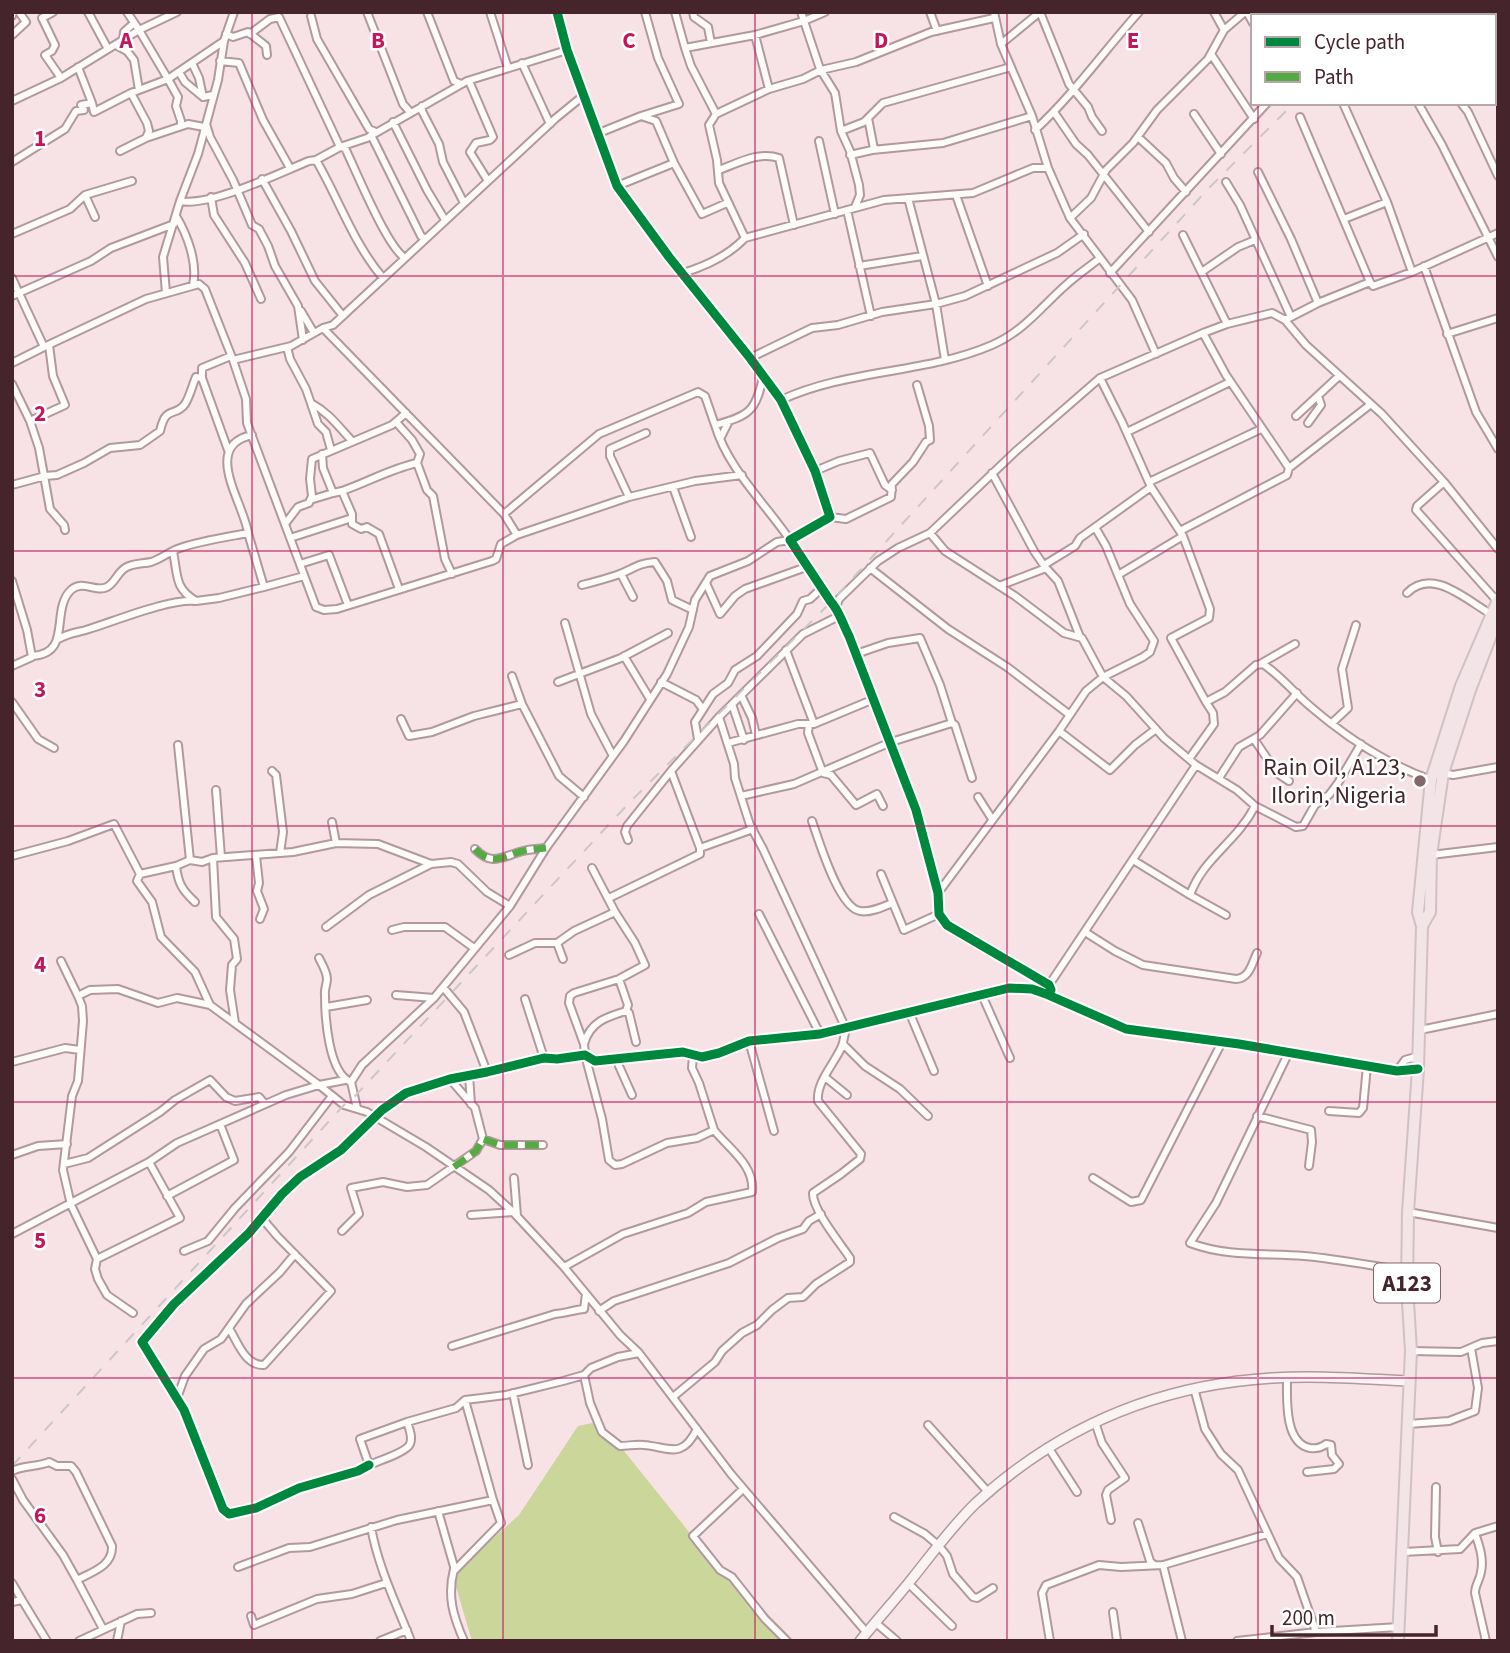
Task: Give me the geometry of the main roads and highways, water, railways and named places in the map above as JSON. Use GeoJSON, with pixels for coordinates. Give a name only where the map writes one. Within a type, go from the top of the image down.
{"type":"FeatureCollection","features":[{"type":"Feature","properties":{"kind":"highway","name":"A123"},"geometry":{"type":"LineString","coordinates":[[1422,926],[1430,912],[1431,855],[1443,773],[1496,617],[1497,601]]}},
{"type":"Feature","properties":{"kind":"highway","name":"A123"},"geometry":{"type":"LineString","coordinates":[[1398,1641],[1411,1351],[1407,1271],[1408,1212],[1420,1030],[1422,926],[1418,912],[1431,780],[1461,686],[1496,617]]}},
{"type":"Feature","properties":{"kind":"main road"},"geometry":{"type":"LineString","coordinates":[[860,1641],[956,1524],[989,1493],[1048,1447],[1095,1422],[1140,1404],[1194,1388],[1222,1383],[1287,1378],[1410,1381]]}},
{"type":"Feature","properties":{"kind":"railway"},"geometry":{"type":"LineString","coordinates":[[12,1466],[344,1105],[629,803],[831,602],[1208,189],[1292,105]]}},
{"type":"Feature","properties":{"kind":"place","name":"Rain Oil, A123, Ilorin, Nigeria"},"geometry":{"type":"Point","coordinates":[1420,781]}}]}
